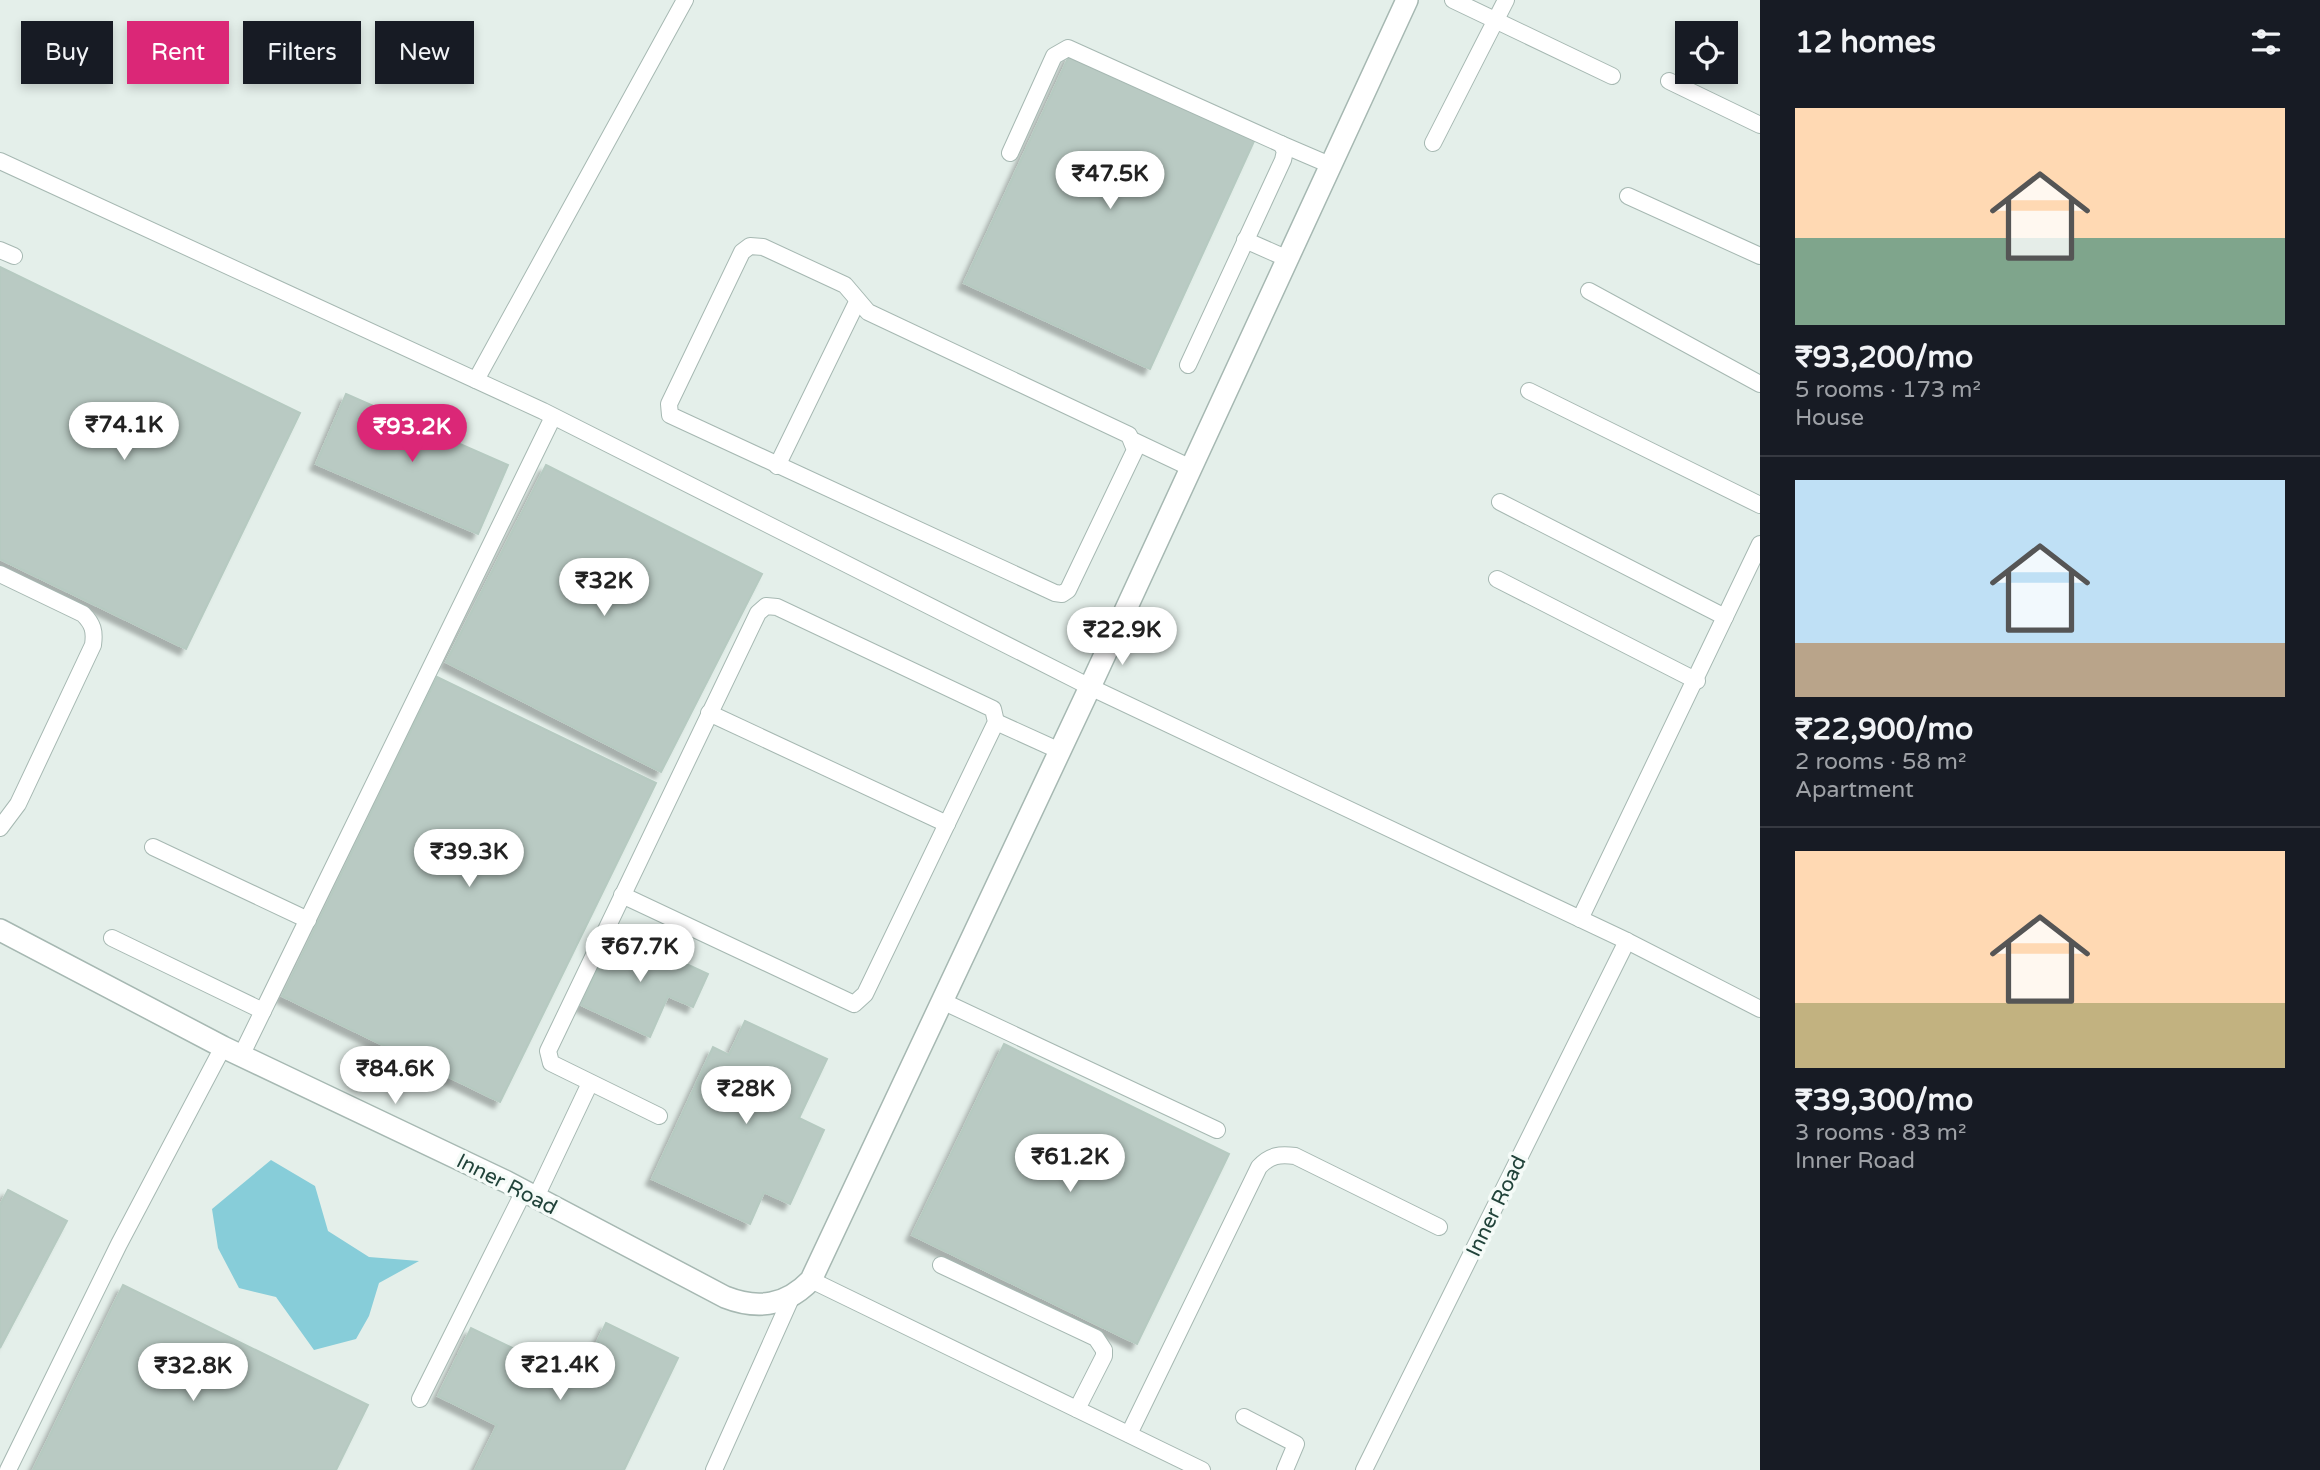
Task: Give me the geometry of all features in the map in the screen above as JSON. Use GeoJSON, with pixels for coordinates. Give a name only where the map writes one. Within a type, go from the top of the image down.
{"type":"FeatureCollection","features":[{"type":"Feature","properties":{"kind":"street"},"geometry":{"type":"LineString","coordinates":[[792,1296],[811,1280],[1090,687],[1407,0]]}},
{"type":"Feature","properties":{"kind":"street","name":"Inner Road"},"geometry":{"type":"LineString","coordinates":[[0,930],[232,1052],[530,1194],[734,1301],[762,1306],[792,1296]]}},
{"type":"Feature","properties":{"kind":"lane"},"geometry":{"type":"LineString","coordinates":[[476,380],[685,0]]}},
{"type":"Feature","properties":{"kind":"lane"},"geometry":{"type":"LineString","coordinates":[[1453,0],[1612,76]]}},
{"type":"Feature","properties":{"kind":"lane"},"geometry":{"type":"LineString","coordinates":[[1433,143],[1506,0]]}},
{"type":"Feature","properties":{"kind":"lane"},"geometry":{"type":"LineString","coordinates":[[1010,153],[1054,56],[1068,48],[1330,165]]}},
{"type":"Feature","properties":{"kind":"lane"},"geometry":{"type":"LineString","coordinates":[[1669,81],[1760,125]]}},
{"type":"Feature","properties":{"kind":"lane"},"geometry":{"type":"LineString","coordinates":[[1188,365],[1283,160],[1285,151],[1281,144]]}},
{"type":"Feature","properties":{"kind":"lane"},"geometry":{"type":"LineString","coordinates":[[0,161],[553,417],[1090,687],[1627,941],[1760,1009]]}},
{"type":"Feature","properties":{"kind":"lane"},"geometry":{"type":"LineString","coordinates":[[1628,196],[1760,256]]}},
{"type":"Feature","properties":{"kind":"lane"},"geometry":{"type":"LineString","coordinates":[[1245,240],[1288,259]]}},
{"type":"Feature","properties":{"kind":"lane"},"geometry":{"type":"LineString","coordinates":[[1134,442],[1135,450],[1068,590],[1062,594],[676,419],[669,410],[742,252],[750,246],[763,247],[845,285],[868,312],[1120,429],[1134,442],[1191,468]]}},
{"type":"Feature","properties":{"kind":"lane"},"geometry":{"type":"LineString","coordinates":[[1589,291],[1760,384]]}},
{"type":"Feature","properties":{"kind":"lane"},"geometry":{"type":"LineString","coordinates":[[778,466],[857,302]]}},
{"type":"Feature","properties":{"kind":"lane"},"geometry":{"type":"LineString","coordinates":[[1529,391],[1760,505]]}},
{"type":"Feature","properties":{"kind":"lane"},"geometry":{"type":"LineString","coordinates":[[8,1470],[120,1244],[232,1052],[263,1011],[553,417]]}},
{"type":"Feature","properties":{"kind":"lane"},"geometry":{"type":"LineString","coordinates":[[1500,502],[1724,617]]}},
{"type":"Feature","properties":{"kind":"lane"},"geometry":{"type":"LineString","coordinates":[[1580,919],[1697,681],[1724,617],[1760,544]]}},
{"type":"Feature","properties":{"kind":"lane"},"geometry":{"type":"LineString","coordinates":[[0,575],[83,614],[92,623],[94,632],[93,645],[18,804],[0,828]]}},
{"type":"Feature","properties":{"kind":"lane"},"geometry":{"type":"LineString","coordinates":[[1497,579],[1697,681]]}},
{"type":"Feature","properties":{"kind":"lane"},"geometry":{"type":"LineString","coordinates":[[622,895],[853,1004],[865,994],[996,722],[993,709],[777,607],[766,606],[758,613],[622,895],[547,1057],[551,1063],[659,1116]]}},
{"type":"Feature","properties":{"kind":"lane"},"geometry":{"type":"LineString","coordinates":[[709,713],[947,824]]}},
{"type":"Feature","properties":{"kind":"lane"},"geometry":{"type":"LineString","coordinates":[[996,722],[1060,751]]}},
{"type":"Feature","properties":{"kind":"lane"},"geometry":{"type":"LineString","coordinates":[[153,847],[308,920]]}},
{"type":"Feature","properties":{"kind":"lane"},"geometry":{"type":"LineString","coordinates":[[112,938],[263,1011]]}},
{"type":"Feature","properties":{"kind":"lane","name":"Inner Road"},"geometry":{"type":"LineString","coordinates":[[1364,1470],[1627,941]]}},
{"type":"Feature","properties":{"kind":"lane"},"geometry":{"type":"LineString","coordinates":[[942,1001],[1217,1130]]}},
{"type":"Feature","properties":{"kind":"lane"},"geometry":{"type":"LineString","coordinates":[[420,1399],[590,1083]]}},
{"type":"Feature","properties":{"kind":"lane"},"geometry":{"type":"LineString","coordinates":[[1129,1434],[1259,1167],[1266,1159],[1279,1154],[1296,1156],[1439,1227]]}},
{"type":"Feature","properties":{"kind":"lane"},"geometry":{"type":"LineString","coordinates":[[941,1265],[1096,1338],[1104,1350],[1104,1356],[1077,1409]]}},
{"type":"Feature","properties":{"kind":"lane"},"geometry":{"type":"LineString","coordinates":[[811,1280],[1202,1470]]}},
{"type":"Feature","properties":{"kind":"lane"},"geometry":{"type":"LineString","coordinates":[[714,1470],[792,1296]]}},
{"type":"Feature","properties":{"kind":"lane"},"geometry":{"type":"LineString","coordinates":[[1244,1417],[1296,1444],[1285,1470]]}},
{"type":"Feature","properties":{"kind":"water"},"geometry":{"type":"Polygon","coordinates":[[[271,1160],[315,1186],[328,1231],[369,1257],[419,1261],[379,1283],[369,1316],[356,1339],[314,1350],[276,1297],[239,1288],[218,1248],[212,1209],[271,1160]]]}},
{"type":"Feature","properties":{"kind":"building"},"geometry":{"type":"Polygon","coordinates":[[[1070,54],[1255,139],[1150,369],[964,283],[1070,54]]]}},
{"type":"Feature","properties":{"kind":"building"},"geometry":{"type":"Polygon","coordinates":[[[0,267],[300,413],[186,649],[0,559],[0,267]]]}},
{"type":"Feature","properties":{"kind":"building"},"geometry":{"type":"Polygon","coordinates":[[[346,394],[508,465],[478,534],[316,464],[346,394]]]}},
{"type":"Feature","properties":{"kind":"building"},"geometry":{"type":"Polygon","coordinates":[[[546,465],[762,574],[661,772],[446,662],[546,465]]]}},
{"type":"Feature","properties":{"kind":"building"},"geometry":{"type":"Polygon","coordinates":[[[437,677],[656,783],[500,1102],[282,996],[437,677]]]}},
{"type":"Feature","properties":{"kind":"building"},"geometry":{"type":"Polygon","coordinates":[[[615,931],[708,974],[693,1007],[668,996],[650,1037],[581,1005],[615,931]]]}},
{"type":"Feature","properties":{"kind":"building"},"geometry":{"type":"Polygon","coordinates":[[[745,1021],[827,1059],[799,1118],[824,1130],[790,1204],[764,1192],[750,1224],[652,1179],[713,1047],[729,1055],[745,1021]]]}},
{"type":"Feature","properties":{"kind":"building"},"geometry":{"type":"Polygon","coordinates":[[[1004,1044],[1229,1154],[1137,1344],[912,1235],[1004,1044]]]}},
{"type":"Feature","properties":{"kind":"building"},"geometry":{"type":"Polygon","coordinates":[[[8,1190],[67,1221],[0,1348],[0,1205],[8,1190]]]}},
{"type":"Feature","properties":{"kind":"building"},"geometry":{"type":"Polygon","coordinates":[[[123,1285],[368,1405],[336,1470],[33,1470],[123,1285]]]}},
{"type":"Feature","properties":{"kind":"building"},"geometry":{"type":"Polygon","coordinates":[[[606,1323],[678,1358],[624,1470],[475,1470],[497,1425],[438,1396],[471,1328],[579,1380],[606,1323]]]}}]}
